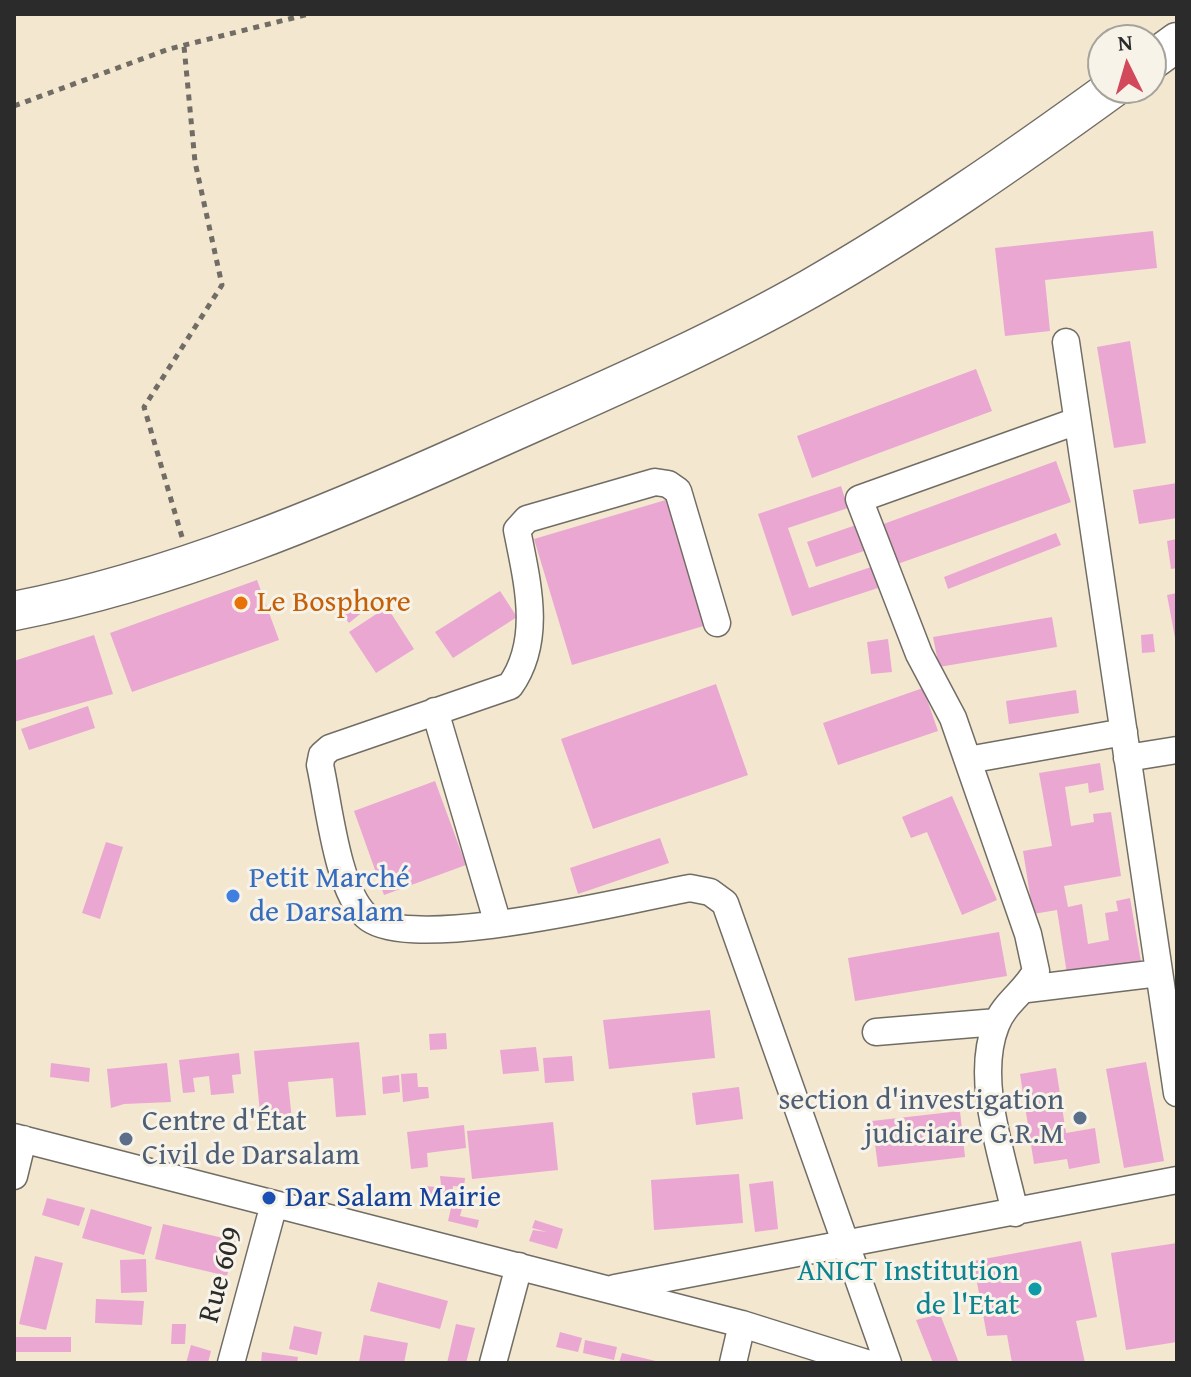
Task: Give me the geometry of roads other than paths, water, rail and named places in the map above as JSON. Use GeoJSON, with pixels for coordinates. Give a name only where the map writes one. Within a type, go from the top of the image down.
{"type":"FeatureCollection","features":[{"type":"Feature","properties":{"kind":"highway"},"geometry":{"type":"LineString","coordinates":[[14,611],[64,601],[192,563],[345,507],[617,384],[809,289],[985,181],[1091,104]]}},
{"type":"Feature","properties":{"kind":"street"},"geometry":{"type":"LineString","coordinates":[[1066,342],[1177,1093]]}},
{"type":"Feature","properties":{"kind":"street"},"geometry":{"type":"LineString","coordinates":[[1015,1213],[988,1086],[985,1057],[997,1022],[1010,1003],[1027,989],[1036,971],[1028,934],[953,718],[919,654],[859,499],[1077,421]]}},
{"type":"Feature","properties":{"kind":"street"},"geometry":{"type":"LineString","coordinates":[[717,623],[678,491],[668,484],[655,482],[527,519],[517,530],[531,602],[527,652],[521,671],[510,686],[330,748],[322,755],[320,765],[349,894],[367,917],[391,929],[498,924],[690,888],[710,892],[725,903],[888,1363]]}},
{"type":"Feature","properties":{"kind":"street"},"geometry":{"type":"LineString","coordinates":[[435,711],[498,924]]}},
{"type":"Feature","properties":{"kind":"street"},"geometry":{"type":"LineString","coordinates":[[968,760],[1126,745],[1177,750]]}},
{"type":"Feature","properties":{"kind":"street"},"geometry":{"type":"LineString","coordinates":[[1027,989],[1159,973]]}},
{"type":"Feature","properties":{"kind":"street"},"geometry":{"type":"LineString","coordinates":[[876,1032],[997,1022]]}},
{"type":"Feature","properties":{"kind":"street"},"geometry":{"type":"LineString","coordinates":[[14,1176],[19,1138],[742,1324],[866,1363]]}},
{"type":"Feature","properties":{"kind":"street"},"geometry":{"type":"LineString","coordinates":[[608,1289],[845,1247],[1177,1180]]}},
{"type":"Feature","properties":{"kind":"street","name":"Rue 609"},"geometry":{"type":"LineString","coordinates":[[231,1363],[274,1204]]}},
{"type":"Feature","properties":{"kind":"street"},"geometry":{"type":"LineString","coordinates":[[493,1363],[519,1266]]}},
{"type":"Feature","properties":{"kind":"street"},"geometry":{"type":"LineString","coordinates":[[733,1363],[742,1324]]}},
{"type":"Feature","properties":{"kind":"place","name":"Le Bosphore"},"geometry":{"type":"Point","coordinates":[241,603]}},
{"type":"Feature","properties":{"kind":"place","name":"Petit Marché de Darsalam"},"geometry":{"type":"Point","coordinates":[233,896]}},
{"type":"Feature","properties":{"kind":"place","name":"section d'investigation judiciaire G.R.M"},"geometry":{"type":"Point","coordinates":[1080,1118]}},
{"type":"Feature","properties":{"kind":"place","name":"Centre d'État Civil de Darsalam"},"geometry":{"type":"Point","coordinates":[126,1139]}},
{"type":"Feature","properties":{"kind":"place","name":"Dar Salam Mairie"},"geometry":{"type":"Point","coordinates":[269,1198]}},
{"type":"Feature","properties":{"kind":"place","name":"ANICT Institution de l'Etat"},"geometry":{"type":"Point","coordinates":[1035,1289]}}]}
